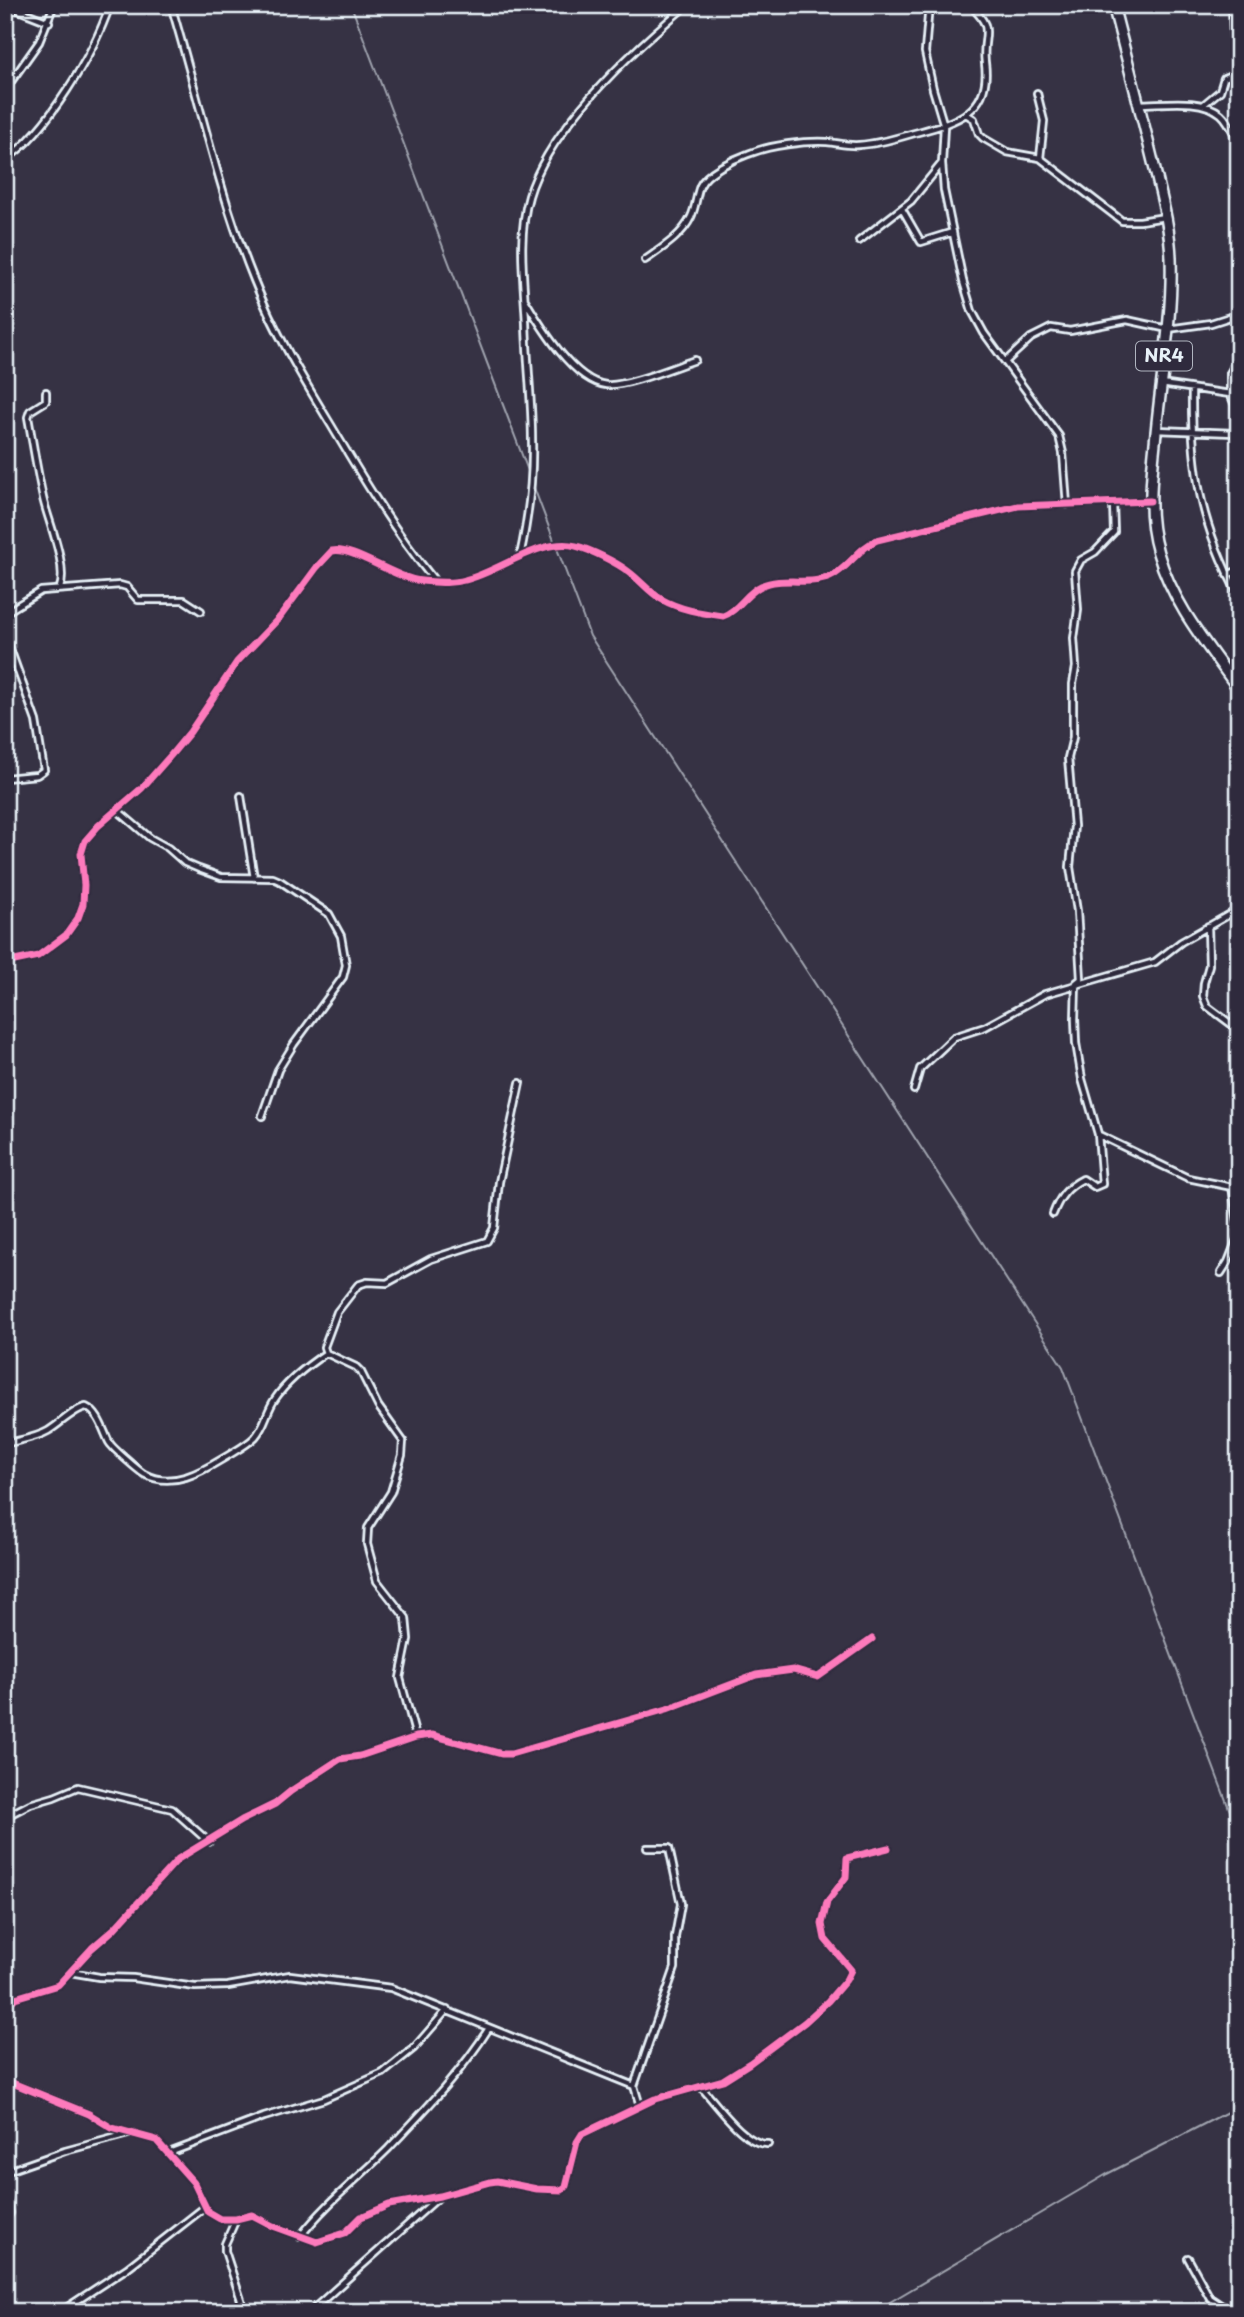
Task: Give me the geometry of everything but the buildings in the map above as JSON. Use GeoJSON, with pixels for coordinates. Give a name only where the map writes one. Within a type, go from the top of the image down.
{"type":"FeatureCollection","features":[{"type":"Feature","properties":{"kind":"highway","name":"NR4"},"geometry":{"type":"LineString","coordinates":[[1113,5],[1166,217],[1171,259],[1168,329],[1160,384],[1150,501],[1155,540],[1168,580],[1182,608],[1237,684]]}},
{"type":"Feature","properties":{"kind":"street"},"geometry":{"type":"LineString","coordinates":[[6,5],[49,22]]}},
{"type":"Feature","properties":{"kind":"street"},"geometry":{"type":"LineString","coordinates":[[5,90],[39,42],[54,5]]}},
{"type":"Feature","properties":{"kind":"street"},"geometry":{"type":"LineString","coordinates":[[5,160],[20,150],[47,119],[94,45],[110,5]]}},
{"type":"Feature","properties":{"kind":"street"},"geometry":{"type":"LineString","coordinates":[[171,5],[230,211],[257,287],[305,382],[349,455],[402,540],[435,581]]}},
{"type":"Feature","properties":{"kind":"street"},"geometry":{"type":"LineString","coordinates":[[520,556],[528,510],[532,445],[522,235],[528,202],[537,176],[564,130],[596,92],[663,25],[687,5]]}},
{"type":"Feature","properties":{"kind":"street"},"geometry":{"type":"LineString","coordinates":[[929,5],[925,52],[944,126],[944,190],[972,311],[979,327],[1058,432],[1062,447],[1067,505]]}},
{"type":"Feature","properties":{"kind":"street"},"geometry":{"type":"LineString","coordinates":[[645,260],[678,235],[691,217],[704,180],[716,169],[748,154],[824,142],[848,146],[873,144],[944,126],[967,114],[984,93],[986,82],[983,50],[986,26],[970,5]]}},
{"type":"Feature","properties":{"kind":"street"},"geometry":{"type":"LineString","coordinates":[[1202,105],[1220,91],[1224,78],[1234,74],[1232,5]]}},
{"type":"Feature","properties":{"kind":"street"},"geometry":{"type":"LineString","coordinates":[[1037,93],[1044,121],[1040,158]]}},
{"type":"Feature","properties":{"kind":"street"},"geometry":{"type":"LineString","coordinates":[[1138,104],[1202,105],[1219,113],[1239,143]]}},
{"type":"Feature","properties":{"kind":"street"},"geometry":{"type":"LineString","coordinates":[[967,114],[974,119],[979,134],[1001,150],[1040,158],[1122,220],[1140,221],[1166,217]]}},
{"type":"Feature","properties":{"kind":"street"},"geometry":{"type":"LineString","coordinates":[[859,241],[902,209],[942,163]]}},
{"type":"Feature","properties":{"kind":"street"},"geometry":{"type":"LineString","coordinates":[[902,209],[921,242],[953,232]]}},
{"type":"Feature","properties":{"kind":"street"},"geometry":{"type":"LineString","coordinates":[[524,299],[555,347],[585,375],[601,384],[616,384],[695,360]]}},
{"type":"Feature","properties":{"kind":"street"},"geometry":{"type":"LineString","coordinates":[[1006,361],[1031,338],[1051,328],[1070,331],[1127,320],[1168,329],[1211,323],[1239,314]]}},
{"type":"Feature","properties":{"kind":"street"},"geometry":{"type":"LineString","coordinates":[[1239,358],[1230,373],[1230,394],[1235,405],[1239,453]]}},
{"type":"Feature","properties":{"kind":"street"},"geometry":{"type":"LineString","coordinates":[[1160,384],[1230,394]]}},
{"type":"Feature","properties":{"kind":"street"},"geometry":{"type":"LineString","coordinates":[[1192,389],[1195,475],[1202,506],[1211,537],[1239,596]]}},
{"type":"Feature","properties":{"kind":"street"},"geometry":{"type":"LineString","coordinates":[[46,392],[44,404],[30,411],[28,417],[43,499],[57,539],[62,579],[60,589]]}},
{"type":"Feature","properties":{"kind":"street"},"geometry":{"type":"LineString","coordinates":[[1156,430],[1236,433]]}},
{"type":"Feature","properties":{"kind":"street"},"geometry":{"type":"LineString","coordinates":[[5,964],[28,960],[46,952],[63,939],[74,925],[85,897],[82,848],[91,834],[142,788],[184,740],[237,662],[279,617],[332,551],[342,551],[361,558],[405,578],[450,582],[467,580],[520,556],[558,544],[580,547],[626,570],[653,593],[674,606],[725,616],[762,586],[831,577],[867,545],[877,540],[1018,506],[1150,501]]}},
{"type":"Feature","properties":{"kind":"street"},"geometry":{"type":"LineString","coordinates":[[1053,1214],[1058,1200],[1074,1183],[1083,1179],[1095,1187],[1102,1184],[1098,1134],[1083,1079],[1074,1019],[1076,983],[1081,979],[1077,911],[1070,867],[1074,826],[1068,758],[1073,737],[1073,684],[1076,667],[1074,638],[1078,596],[1075,571],[1081,560],[1095,552],[1114,532],[1113,503]]}},
{"type":"Feature","properties":{"kind":"street"},"geometry":{"type":"LineString","coordinates":[[1227,575],[1239,570]]}},
{"type":"Feature","properties":{"kind":"street"},"geometry":{"type":"LineString","coordinates":[[5,613],[37,593],[125,585],[138,600],[184,600],[201,611]]}},
{"type":"Feature","properties":{"kind":"street"},"geometry":{"type":"LineString","coordinates":[[5,635],[36,721],[44,770],[37,775],[5,778]]}},
{"type":"Feature","properties":{"kind":"street"},"geometry":{"type":"LineString","coordinates":[[241,796],[254,878]]}},
{"type":"Feature","properties":{"kind":"street"},"geometry":{"type":"LineString","coordinates":[[117,810],[150,838],[169,848],[189,865],[216,876],[280,881],[329,914],[341,936],[346,961],[343,977],[278,1070],[262,1116]]}},
{"type":"Feature","properties":{"kind":"street"},"geometry":{"type":"LineString","coordinates":[[914,1090],[919,1069],[949,1040],[985,1027],[1045,994],[1155,962],[1181,942],[1239,909]]}},
{"type":"Feature","properties":{"kind":"street"},"geometry":{"type":"LineString","coordinates":[[1208,925],[1209,965],[1203,996],[1207,1006],[1239,1030]]}},
{"type":"Feature","properties":{"kind":"street"},"geometry":{"type":"LineString","coordinates":[[416,1737],[400,1678],[408,1639],[406,1618],[377,1581],[367,1544],[368,1528],[391,1492],[402,1455],[403,1441],[378,1406],[356,1367],[326,1353],[324,1347],[337,1312],[358,1285],[367,1282],[387,1283],[431,1259],[487,1241],[494,1228],[499,1182],[520,1083]]}},
{"type":"Feature","properties":{"kind":"street"},"geometry":{"type":"LineString","coordinates":[[1098,1134],[1188,1178],[1232,1187],[1239,1227]]}},
{"type":"Feature","properties":{"kind":"street"},"geometry":{"type":"LineString","coordinates":[[1220,1273],[1228,1262],[1239,1234]]}},
{"type":"Feature","properties":{"kind":"street"},"geometry":{"type":"LineString","coordinates":[[5,1444],[47,1432],[77,1410],[86,1407],[94,1412],[115,1450],[138,1470],[147,1476],[160,1479],[185,1478],[212,1466],[247,1444],[265,1424],[276,1397],[291,1381],[326,1353]]}},
{"type":"Feature","properties":{"kind":"street"},"geometry":{"type":"LineString","coordinates":[[5,2008],[15,1998],[58,1985],[178,1859],[275,1804],[340,1759],[360,1756],[416,1737],[432,1735],[492,1752],[512,1754],[667,1709],[756,1675],[793,1670],[818,1677],[872,1639]]}},
{"type":"Feature","properties":{"kind":"street"},"geometry":{"type":"LineString","coordinates":[[5,1817],[30,1804],[78,1787],[172,1809],[209,1842]]}},
{"type":"Feature","properties":{"kind":"street"},"geometry":{"type":"LineString","coordinates":[[640,2106],[634,2086],[674,1974],[674,1937],[680,1911],[669,1848],[647,1848]]}},
{"type":"Feature","properties":{"kind":"street"},"geometry":{"type":"LineString","coordinates":[[5,2080],[89,2114],[112,2128],[156,2140],[194,2183],[205,2207],[215,2217],[236,2219],[248,2215],[256,2216],[273,2227],[317,2242],[342,2235],[366,2214],[390,2205],[440,2196],[497,2181],[517,2187],[562,2190],[566,2186],[577,2142],[582,2134],[670,2094],[723,2080],[805,2022],[828,2001],[851,1973],[850,1966],[825,1939],[822,1924],[825,1907],[846,1877],[848,1858],[888,1848]]}},
{"type":"Feature","properties":{"kind":"street"},"geometry":{"type":"LineString","coordinates":[[69,1972],[99,1978],[133,1978],[195,1987],[228,1986],[299,1976],[391,1989],[634,2086]]}},
{"type":"Feature","properties":{"kind":"street"},"geometry":{"type":"LineString","coordinates":[[169,2153],[264,2117],[324,2099],[383,2073],[414,2048],[447,2010]]}},
{"type":"Feature","properties":{"kind":"street"},"geometry":{"type":"LineString","coordinates":[[300,2237],[331,2200],[387,2150],[450,2082],[489,2028]]}},
{"type":"Feature","properties":{"kind":"street"},"geometry":{"type":"LineString","coordinates":[[701,2087],[746,2137],[758,2144],[768,2144]]}},
{"type":"Feature","properties":{"kind":"street"},"geometry":{"type":"LineString","coordinates":[[5,2172],[54,2154],[132,2133]]}},
{"type":"Feature","properties":{"kind":"street"},"geometry":{"type":"LineString","coordinates":[[5,2193],[10,2213],[5,2221]]}},
{"type":"Feature","properties":{"kind":"street"},"geometry":{"type":"LineString","coordinates":[[310,2312],[440,2196]]}},
{"type":"Feature","properties":{"kind":"street"},"geometry":{"type":"LineString","coordinates":[[60,2312],[127,2268],[205,2207]]}},
{"type":"Feature","properties":{"kind":"street"},"geometry":{"type":"LineString","coordinates":[[236,2219],[225,2244],[225,2251],[244,2312]]}},
{"type":"Feature","properties":{"kind":"street"},"geometry":{"type":"LineString","coordinates":[[1188,2258],[1210,2298],[1231,2312]]}},
{"type":"Feature","properties":{"kind":"waterway"},"geometry":{"type":"LineString","coordinates":[[351,5],[530,476]]}},
{"type":"Feature","properties":{"kind":"waterway"},"geometry":{"type":"LineString","coordinates":[[533,485],[590,636],[1063,1367],[1239,1835]]}},
{"type":"Feature","properties":{"kind":"waterway"},"geometry":{"type":"LineString","coordinates":[[873,2312],[1107,2174],[1239,2106]]}},
{"type":"Feature","properties":{"kind":"cycle path"},"geometry":{"type":"LineString","coordinates":[[5,963],[38,956],[66,935],[78,918],[83,904],[81,854],[85,841],[98,826],[142,788],[171,755],[190,732],[237,662],[280,617],[332,551],[351,553],[411,579],[449,582],[478,576],[549,546],[576,546],[617,564],[668,603],[723,616],[751,593],[769,583],[813,581],[830,577],[877,540],[1018,506],[1150,501]]}},
{"type":"Feature","properties":{"kind":"cycle path"},"geometry":{"type":"LineString","coordinates":[[5,2008],[15,1998],[58,1985],[178,1859],[242,1820],[275,1804],[340,1759],[360,1756],[416,1737],[432,1735],[502,1754],[511,1754],[667,1709],[756,1675],[793,1670],[818,1677],[872,1639]]}},
{"type":"Feature","properties":{"kind":"cycle path"},"geometry":{"type":"LineString","coordinates":[[5,2080],[89,2114],[112,2128],[156,2140],[194,2183],[208,2212],[220,2219],[252,2215],[273,2226],[317,2242],[345,2233],[361,2217],[389,2205],[440,2196],[490,2182],[562,2190],[566,2186],[577,2142],[582,2134],[655,2099],[723,2080],[805,2022],[828,2001],[851,1970],[825,1939],[822,1924],[827,1902],[846,1877],[847,1858],[888,1848]]}}]}
